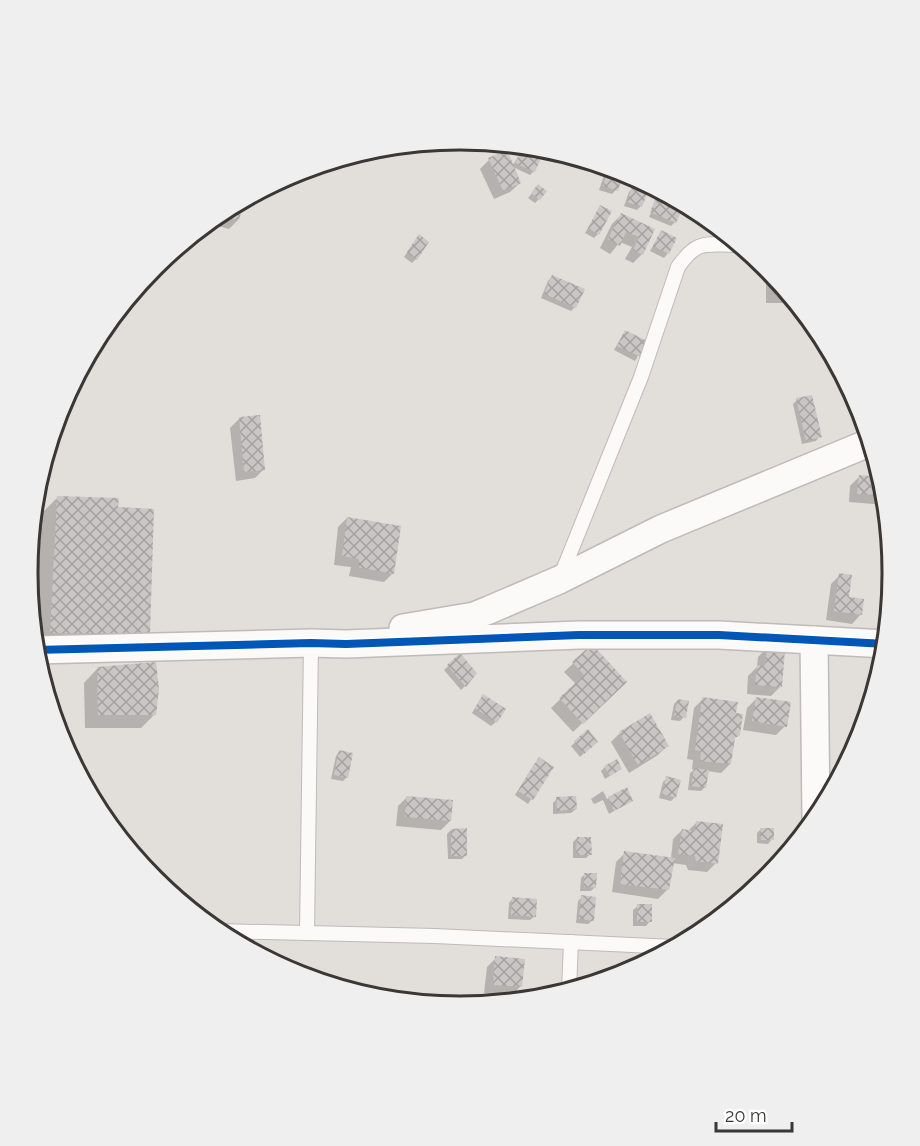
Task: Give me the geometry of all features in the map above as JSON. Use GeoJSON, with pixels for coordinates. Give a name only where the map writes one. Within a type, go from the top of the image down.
{"type":"FeatureCollection","features":[{"type":"Feature","properties":{"kind":"street"},"geometry":{"type":"LineString","coordinates":[[346,644],[414,625],[474,615],[559,580],[661,529],[863,446]]}},
{"type":"Feature","properties":{"kind":"street"},"geometry":{"type":"LineString","coordinates":[[45,650],[346,644],[579,635],[718,635],[876,643]]}},
{"type":"Feature","properties":{"kind":"street"},"geometry":{"type":"LineString","coordinates":[[814,640],[816,800]]}},
{"type":"Feature","properties":{"kind":"lane"},"geometry":{"type":"LineString","coordinates":[[559,580],[640,377],[678,267],[688,254],[700,245],[726,245]]}},
{"type":"Feature","properties":{"kind":"lane"},"geometry":{"type":"LineString","coordinates":[[306,933],[310,643]]}},
{"type":"Feature","properties":{"kind":"lane"},"geometry":{"type":"LineString","coordinates":[[237,931],[658,946]]}},
{"type":"Feature","properties":{"kind":"lane"},"geometry":{"type":"LineString","coordinates":[[569,981],[571,942]]}},
{"type":"Feature","properties":{"kind":"building"},"geometry":{"type":"Polygon","coordinates":[[[501,152],[508,153],[521,183],[503,191],[488,158],[501,152]]]}},
{"type":"Feature","properties":{"kind":"building"},"geometry":{"type":"Polygon","coordinates":[[[519,155],[541,159],[535,172],[515,163],[519,155]]]}},
{"type":"Feature","properties":{"kind":"building"},"geometry":{"type":"Polygon","coordinates":[[[606,177],[620,182],[618,191],[603,186],[606,177]]]}},
{"type":"Feature","properties":{"kind":"building"},"geometry":{"type":"Polygon","coordinates":[[[538,184],[547,191],[540,200],[531,193],[538,184]]]}},
{"type":"Feature","properties":{"kind":"building"},"geometry":{"type":"Polygon","coordinates":[[[632,187],[647,194],[642,207],[627,202],[632,187]]]}},
{"type":"Feature","properties":{"kind":"building"},"geometry":{"type":"Polygon","coordinates":[[[655,199],[681,213],[676,223],[650,212],[655,199]]]}},
{"type":"Feature","properties":{"kind":"building"},"geometry":{"type":"Polygon","coordinates":[[[600,205],[612,211],[599,235],[588,228],[600,205]]]}},
{"type":"Feature","properties":{"kind":"building"},"geometry":{"type":"Polygon","coordinates":[[[241,212],[239,220],[231,218],[241,212]]]}},
{"type":"Feature","properties":{"kind":"building"},"geometry":{"type":"Polygon","coordinates":[[[621,213],[655,229],[643,255],[633,250],[639,237],[626,232],[620,246],[608,239],[621,213]]]}},
{"type":"Feature","properties":{"kind":"building"},"geometry":{"type":"Polygon","coordinates":[[[661,230],[677,238],[669,254],[653,246],[661,230]]]}},
{"type":"Feature","properties":{"kind":"building"},"geometry":{"type":"Polygon","coordinates":[[[419,234],[429,242],[417,260],[407,252],[419,234]]]}},
{"type":"Feature","properties":{"kind":"building"},"geometry":{"type":"Polygon","coordinates":[[[552,275],[585,289],[576,308],[544,294],[552,275]]]}},
{"type":"Feature","properties":{"kind":"building"},"geometry":{"type":"Polygon","coordinates":[[[625,330],[649,342],[641,357],[617,346],[625,330]]]}},
{"type":"Feature","properties":{"kind":"building"},"geometry":{"type":"Polygon","coordinates":[[[812,395],[822,437],[806,441],[796,398],[812,395]]]}},
{"type":"Feature","properties":{"kind":"building"},"geometry":{"type":"Polygon","coordinates":[[[260,415],[265,470],[244,472],[239,417],[260,415]]]}},
{"type":"Feature","properties":{"kind":"building"},"geometry":{"type":"Polygon","coordinates":[[[859,475],[871,476],[875,495],[857,494],[859,475]]]}},
{"type":"Feature","properties":{"kind":"building"},"geometry":{"type":"Polygon","coordinates":[[[57,496],[119,498],[118,507],[154,509],[150,634],[50,633],[57,496]]]}},
{"type":"Feature","properties":{"kind":"building"},"geometry":{"type":"Polygon","coordinates":[[[347,517],[401,526],[394,574],[358,567],[359,559],[342,556],[347,517]]]}},
{"type":"Feature","properties":{"kind":"building"},"geometry":{"type":"Polygon","coordinates":[[[839,573],[852,575],[849,597],[864,599],[862,615],[834,611],[839,573]]]}},
{"type":"Feature","properties":{"kind":"building"},"geometry":{"type":"Polygon","coordinates":[[[592,644],[627,682],[583,724],[559,698],[584,675],[572,662],[592,644]]]}},
{"type":"Feature","properties":{"kind":"building"},"geometry":{"type":"Polygon","coordinates":[[[767,647],[785,649],[782,687],[755,685],[757,665],[765,666],[767,647]]]}},
{"type":"Feature","properties":{"kind":"building"},"geometry":{"type":"Polygon","coordinates":[[[460,653],[477,673],[466,687],[447,665],[460,653]]]}},
{"type":"Feature","properties":{"kind":"building"},"geometry":{"type":"Polygon","coordinates":[[[156,662],[159,689],[156,715],[98,715],[97,667],[156,662]]]}},
{"type":"Feature","properties":{"kind":"building"},"geometry":{"type":"Polygon","coordinates":[[[483,694],[506,709],[497,723],[475,708],[483,694]]]}},
{"type":"Feature","properties":{"kind":"building"},"geometry":{"type":"Polygon","coordinates":[[[702,697],[738,702],[736,713],[743,714],[740,735],[735,738],[731,764],[700,761],[701,751],[695,750],[702,697]]]}},
{"type":"Feature","properties":{"kind":"building"},"geometry":{"type":"Polygon","coordinates":[[[756,697],[791,702],[787,727],[752,721],[756,697]]]}},
{"type":"Feature","properties":{"kind":"building"},"geometry":{"type":"Polygon","coordinates":[[[678,699],[689,701],[686,718],[674,716],[678,699]]]}},
{"type":"Feature","properties":{"kind":"building"},"geometry":{"type":"Polygon","coordinates":[[[650,713],[669,746],[638,765],[619,732],[650,713]]]}},
{"type":"Feature","properties":{"kind":"building"},"geometry":{"type":"Polygon","coordinates":[[[588,729],[598,742],[584,754],[574,741],[588,729]]]}},
{"type":"Feature","properties":{"kind":"building"},"geometry":{"type":"Polygon","coordinates":[[[339,750],[353,753],[348,778],[334,775],[339,750]]]}},
{"type":"Feature","properties":{"kind":"building"},"geometry":{"type":"Polygon","coordinates":[[[539,757],[554,767],[533,800],[518,791],[539,757]]]}},
{"type":"Feature","properties":{"kind":"building"},"geometry":{"type":"Polygon","coordinates":[[[617,759],[622,769],[610,776],[604,766],[617,759]]]}},
{"type":"Feature","properties":{"kind":"building"},"geometry":{"type":"Polygon","coordinates":[[[694,768],[709,770],[706,788],[691,786],[694,768]]]}},
{"type":"Feature","properties":{"kind":"building"},"geometry":{"type":"Polygon","coordinates":[[[666,776],[681,780],[676,798],[662,794],[666,776]]]}},
{"type":"Feature","properties":{"kind":"building"},"geometry":{"type":"Polygon","coordinates":[[[627,787],[633,801],[614,811],[608,797],[627,787]]]}},
{"type":"Feature","properties":{"kind":"building"},"geometry":{"type":"Polygon","coordinates":[[[406,796],[453,800],[451,821],[405,817],[406,796]]]}},
{"type":"Feature","properties":{"kind":"building"},"geometry":{"type":"Polygon","coordinates":[[[576,796],[577,809],[557,811],[556,797],[576,796]]]}},
{"type":"Feature","properties":{"kind":"building"},"geometry":{"type":"Polygon","coordinates":[[[696,821],[723,824],[718,864],[696,861],[695,856],[678,854],[682,829],[695,831],[696,821]]]}},
{"type":"Feature","properties":{"kind":"building"},"geometry":{"type":"Polygon","coordinates":[[[467,828],[467,856],[451,856],[451,829],[467,828]]]}},
{"type":"Feature","properties":{"kind":"building"},"geometry":{"type":"Polygon","coordinates":[[[760,828],[774,828],[774,840],[761,840],[760,828]]]}},
{"type":"Feature","properties":{"kind":"building"},"geometry":{"type":"Polygon","coordinates":[[[577,837],[591,837],[592,855],[576,855],[577,837]]]}},
{"type":"Feature","properties":{"kind":"building"},"geometry":{"type":"Polygon","coordinates":[[[624,851],[675,858],[669,890],[620,884],[624,851]]]}},
{"type":"Feature","properties":{"kind":"building"},"geometry":{"type":"Polygon","coordinates":[[[584,873],[597,873],[596,888],[584,887],[584,873]]]}},
{"type":"Feature","properties":{"kind":"building"},"geometry":{"type":"Polygon","coordinates":[[[581,895],[596,897],[594,921],[579,919],[581,895]]]}},
{"type":"Feature","properties":{"kind":"building"},"geometry":{"type":"Polygon","coordinates":[[[512,897],[537,899],[536,917],[511,915],[512,897]]]}},
{"type":"Feature","properties":{"kind":"building"},"geometry":{"type":"Polygon","coordinates":[[[637,904],[652,904],[652,922],[637,922],[637,904]]]}},
{"type":"Feature","properties":{"kind":"building"},"geometry":{"type":"Polygon","coordinates":[[[495,956],[525,959],[522,987],[493,985],[495,956]]]}},
{"type":"Feature","properties":{"kind":"cycle path"},"geometry":{"type":"LineString","coordinates":[[45,650],[346,644],[579,635],[719,635],[876,643]]}}]}
